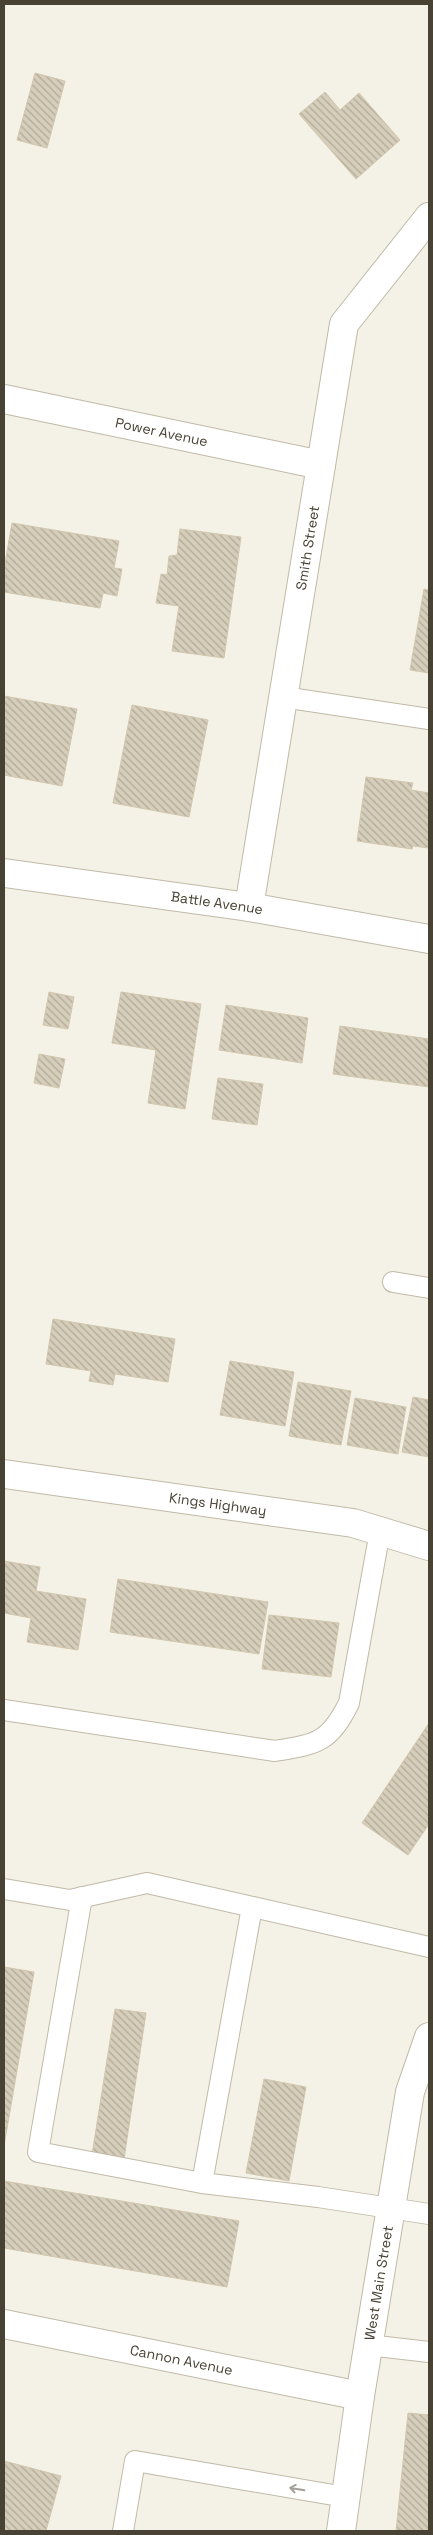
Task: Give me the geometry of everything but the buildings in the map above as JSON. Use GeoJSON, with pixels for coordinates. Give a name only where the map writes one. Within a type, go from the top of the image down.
{"type":"FeatureCollection","features":[{"type":"Feature","properties":{"kind":"street","name":"Smith Street"},"geometry":{"type":"LineString","coordinates":[[249,907],[344,324],[429,217]]}},
{"type":"Feature","properties":{"kind":"street","name":"Power Avenue"},"geometry":{"type":"LineString","coordinates":[[4,399],[321,466]]}},
{"type":"Feature","properties":{"kind":"street","name":"Battle Avenue"},"geometry":{"type":"LineString","coordinates":[[4,873],[249,907],[429,939]]}},
{"type":"Feature","properties":{"kind":"street","name":"Kings Highway"},"geometry":{"type":"LineString","coordinates":[[4,1474],[353,1523],[429,1546]]}},
{"type":"Feature","properties":{"kind":"street","name":"West Main Street"},"geometry":{"type":"LineString","coordinates":[[340,2531],[368,2345],[410,2092],[429,2037]]}},
{"type":"Feature","properties":{"kind":"street","name":"Cannon Avenue"},"geometry":{"type":"LineString","coordinates":[[4,2324],[360,2396]]}},
{"type":"Feature","properties":{"kind":"lane"},"geometry":{"type":"LineString","coordinates":[[283,697],[429,719]]}},
{"type":"Feature","properties":{"kind":"lane"},"geometry":{"type":"LineString","coordinates":[[392,1282],[429,1288]]}},
{"type":"Feature","properties":{"kind":"lane"},"geometry":{"type":"LineString","coordinates":[[4,1710],[275,1751],[304,1746],[325,1738],[337,1726],[349,1703],[380,1531]]}},
{"type":"Feature","properties":{"kind":"lane"},"geometry":{"type":"LineString","coordinates":[[4,1889],[70,1900],[147,1883],[429,1947]]}},
{"type":"Feature","properties":{"kind":"lane"},"geometry":{"type":"LineString","coordinates":[[82,1897],[38,2152],[202,2183],[318,2196],[429,2214]]}},
{"type":"Feature","properties":{"kind":"lane"},"geometry":{"type":"LineString","coordinates":[[202,2183],[252,1907]]}},
{"type":"Feature","properties":{"kind":"lane"},"geometry":{"type":"LineString","coordinates":[[368,2345],[429,2352]]}},
{"type":"Feature","properties":{"kind":"lane"},"geometry":{"type":"LineString","coordinates":[[123,2531],[135,2461],[345,2497]]}}]}
